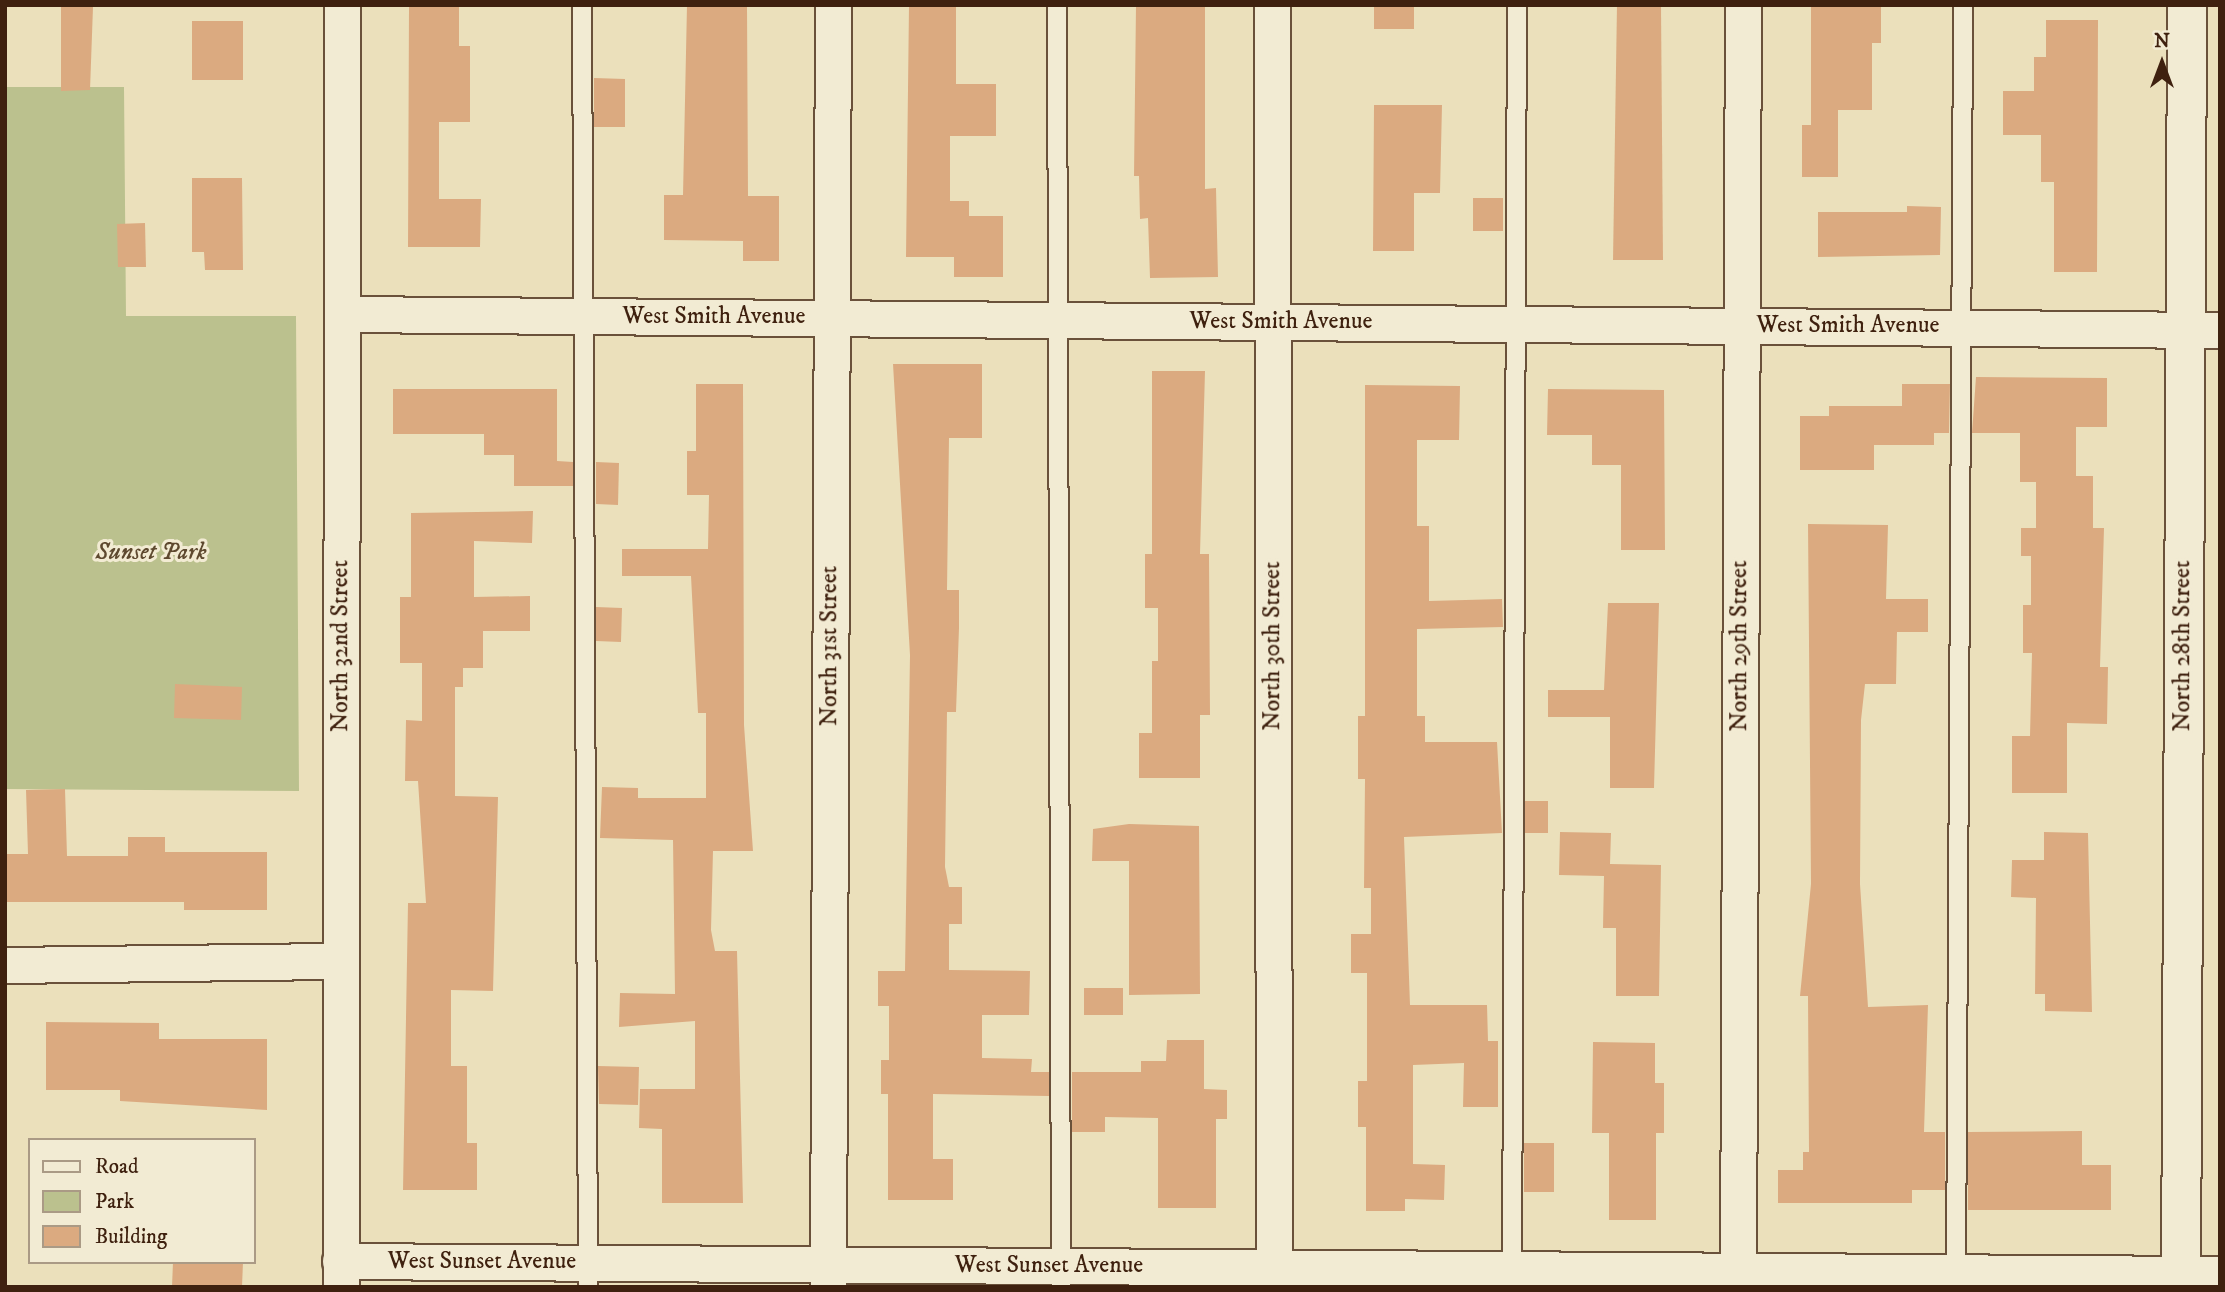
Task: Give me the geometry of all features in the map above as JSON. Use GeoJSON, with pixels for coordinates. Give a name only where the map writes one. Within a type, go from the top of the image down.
{"type":"FeatureCollection","features":[{"type":"Feature","properties":{"kind":"street","name":"North 32nd Street"},"geometry":{"type":"LineString","coordinates":[[341,1274],[339,961],[342,5]]}},
{"type":"Feature","properties":{"kind":"street","name":"North 31st Street"},"geometry":{"type":"LineString","coordinates":[[828,1275],[833,5]]}},
{"type":"Feature","properties":{"kind":"street","name":"North 30th Street"},"geometry":{"type":"LineString","coordinates":[[1272,5],[1274,1277]]}},
{"type":"Feature","properties":{"kind":"street","name":"North 29th Street"},"geometry":{"type":"LineString","coordinates":[[1738,1279],[1744,5]]}},
{"type":"Feature","properties":{"kind":"street","name":"North 28th Street"},"geometry":{"type":"LineString","coordinates":[[2181,1280],[2202,329],[2187,5]]}},
{"type":"Feature","properties":{"kind":"street","name":"West Smith Avenue"},"geometry":{"type":"LineString","coordinates":[[343,314],[2202,329]]}},
{"type":"Feature","properties":{"kind":"street"},"geometry":{"type":"LineString","coordinates":[[5,965],[339,961]]}},
{"type":"Feature","properties":{"kind":"street","name":"West Sunset Avenue"},"geometry":{"type":"LineString","coordinates":[[341,1274],[1956,1280],[2181,1280],[2220,1274]]}},
{"type":"Feature","properties":{"kind":"lane"},"geometry":{"type":"LineString","coordinates":[[582,5],[580,316],[588,1275]]}},
{"type":"Feature","properties":{"kind":"lane"},"geometry":{"type":"LineString","coordinates":[[1057,5],[1061,1276]]}},
{"type":"Feature","properties":{"kind":"lane"},"geometry":{"type":"LineString","coordinates":[[1512,1278],[1517,5]]}},
{"type":"Feature","properties":{"kind":"lane"},"geometry":{"type":"LineString","coordinates":[[1956,1280],[1964,327],[1963,5]]}},
{"type":"Feature","properties":{"kind":"green space","name":"Sunset Park"},"geometry":{"type":"Polygon","coordinates":[[[5,87],[124,87],[126,316],[296,316],[299,791],[5,789],[5,87]]]}},
{"type":"Feature","properties":{"kind":"building"},"geometry":{"type":"Polygon","coordinates":[[[409,5],[459,5],[459,46],[470,46],[470,122],[439,122],[439,199],[481,199],[480,247],[408,247],[409,5]]]}},
{"type":"Feature","properties":{"kind":"building"},"geometry":{"type":"Polygon","coordinates":[[[687,5],[747,5],[748,196],[779,196],[779,261],[743,261],[743,241],[664,240],[664,195],[683,195],[687,5]]]}},
{"type":"Feature","properties":{"kind":"building"},"geometry":{"type":"Polygon","coordinates":[[[909,5],[956,5],[956,84],[996,84],[996,136],[950,136],[950,201],[969,201],[969,216],[1003,216],[1003,277],[954,277],[954,257],[906,257],[909,5]]]}},
{"type":"Feature","properties":{"kind":"building"},"geometry":{"type":"Polygon","coordinates":[[[1136,5],[1205,5],[1205,189],[1216,188],[1218,277],[1150,278],[1148,218],[1140,219],[1139,176],[1134,176],[1136,5]]]}},
{"type":"Feature","properties":{"kind":"building"},"geometry":{"type":"Polygon","coordinates":[[[1374,5],[1414,5],[1414,29],[1374,29],[1374,5]]]}},
{"type":"Feature","properties":{"kind":"building"},"geometry":{"type":"Polygon","coordinates":[[[1617,5],[1661,5],[1663,260],[1613,260],[1617,5]]]}},
{"type":"Feature","properties":{"kind":"building"},"geometry":{"type":"Polygon","coordinates":[[[1811,5],[1881,5],[1881,43],[1872,43],[1872,110],[1838,110],[1838,177],[1802,177],[1802,125],[1811,125],[1811,5]]]}},
{"type":"Feature","properties":{"kind":"building"},"geometry":{"type":"Polygon","coordinates":[[[61,6],[93,7],[90,90],[61,91],[61,6]]]}},
{"type":"Feature","properties":{"kind":"building"},"geometry":{"type":"Polygon","coordinates":[[[2046,20],[2098,20],[2097,272],[2054,272],[2054,182],[2041,182],[2041,135],[2003,135],[2003,91],[2034,91],[2034,57],[2046,57],[2046,20]]]}},
{"type":"Feature","properties":{"kind":"building"},"geometry":{"type":"Polygon","coordinates":[[[192,21],[243,21],[243,80],[192,80],[192,21]]]}},
{"type":"Feature","properties":{"kind":"building"},"geometry":{"type":"Polygon","coordinates":[[[594,78],[625,79],[625,127],[594,127],[594,78]]]}},
{"type":"Feature","properties":{"kind":"building"},"geometry":{"type":"Polygon","coordinates":[[[1374,105],[1442,105],[1440,193],[1414,193],[1414,251],[1373,251],[1374,105]]]}},
{"type":"Feature","properties":{"kind":"building"},"geometry":{"type":"Polygon","coordinates":[[[192,178],[242,178],[243,270],[205,270],[204,252],[192,252],[192,178]]]}},
{"type":"Feature","properties":{"kind":"building"},"geometry":{"type":"Polygon","coordinates":[[[1473,198],[1503,198],[1503,231],[1473,231],[1473,198]]]}},
{"type":"Feature","properties":{"kind":"building"},"geometry":{"type":"Polygon","coordinates":[[[1907,206],[1941,207],[1940,255],[1818,257],[1818,212],[1907,212],[1907,206]]]}},
{"type":"Feature","properties":{"kind":"building"},"geometry":{"type":"Polygon","coordinates":[[[145,223],[146,267],[118,267],[117,224],[145,223]]]}},
{"type":"Feature","properties":{"kind":"building"},"geometry":{"type":"Polygon","coordinates":[[[893,364],[982,364],[982,438],[949,438],[947,590],[959,590],[959,628],[956,712],[947,712],[945,867],[949,887],[962,887],[962,924],[949,924],[949,970],[1030,971],[1029,1015],[982,1015],[982,1058],[1032,1059],[1031,1072],[1049,1072],[1049,1096],[933,1094],[933,1159],[953,1159],[953,1200],[888,1200],[888,1094],[881,1094],[881,1060],[889,1060],[889,1006],[878,1006],[878,971],[905,971],[910,655],[893,364]]]}},
{"type":"Feature","properties":{"kind":"building"},"geometry":{"type":"Polygon","coordinates":[[[1152,371],[1205,371],[1200,554],[1209,554],[1210,715],[1200,715],[1200,778],[1139,778],[1139,733],[1152,733],[1152,661],[1158,661],[1158,608],[1145,608],[1145,554],[1152,554],[1152,371]]]}},
{"type":"Feature","properties":{"kind":"building"},"geometry":{"type":"Polygon","coordinates":[[[1976,377],[2107,378],[2107,427],[2076,427],[2076,476],[2093,476],[2093,528],[2104,528],[2100,667],[2108,667],[2107,724],[2067,723],[2067,793],[2012,793],[2012,736],[2030,736],[2032,653],[2023,653],[2023,605],[2031,605],[2031,556],[2021,556],[2021,528],[2036,528],[2036,482],[2020,482],[2020,433],[1972,433],[1976,377]]]}},
{"type":"Feature","properties":{"kind":"building"},"geometry":{"type":"Polygon","coordinates":[[[696,384],[743,384],[744,725],[753,851],[713,851],[711,930],[715,951],[737,951],[743,1203],[662,1203],[662,1129],[639,1128],[640,1089],[695,1089],[695,1021],[619,1027],[620,993],[675,994],[673,840],[600,838],[602,787],[638,788],[638,798],[706,798],[706,713],[698,713],[691,576],[622,576],[622,549],[708,549],[709,495],[687,495],[687,451],[696,451],[696,384]]]}},
{"type":"Feature","properties":{"kind":"building"},"geometry":{"type":"Polygon","coordinates":[[[1902,384],[1950,384],[1949,433],[1934,433],[1934,445],[1874,445],[1874,470],[1800,470],[1800,416],[1829,416],[1829,406],[1902,406],[1902,384]]]}},
{"type":"Feature","properties":{"kind":"building"},"geometry":{"type":"Polygon","coordinates":[[[1365,385],[1460,386],[1459,440],[1417,440],[1417,526],[1429,526],[1429,601],[1502,599],[1503,627],[1417,629],[1417,716],[1425,716],[1425,742],[1497,742],[1502,833],[1404,837],[1410,1005],[1487,1005],[1488,1041],[1498,1041],[1498,1107],[1463,1107],[1464,1063],[1413,1065],[1413,1164],[1445,1165],[1444,1200],[1405,1199],[1405,1211],[1366,1211],[1366,1127],[1358,1127],[1358,1081],[1367,1081],[1367,973],[1351,973],[1351,934],[1371,934],[1371,888],[1364,888],[1365,779],[1358,779],[1358,716],[1365,716],[1365,385]]]}},
{"type":"Feature","properties":{"kind":"building"},"geometry":{"type":"Polygon","coordinates":[[[393,389],[557,389],[557,461],[573,462],[573,486],[514,486],[514,455],[484,455],[484,434],[393,434],[393,389]]]}},
{"type":"Feature","properties":{"kind":"building"},"geometry":{"type":"Polygon","coordinates":[[[1548,389],[1664,390],[1665,550],[1621,550],[1621,465],[1592,465],[1592,435],[1547,435],[1548,389]]]}},
{"type":"Feature","properties":{"kind":"building"},"geometry":{"type":"Polygon","coordinates":[[[596,462],[619,463],[618,505],[596,504],[596,462]]]}},
{"type":"Feature","properties":{"kind":"building"},"geometry":{"type":"Polygon","coordinates":[[[533,511],[532,543],[474,541],[474,597],[530,596],[530,631],[483,631],[483,668],[463,668],[463,687],[455,687],[455,796],[498,797],[493,991],[451,990],[451,1066],[467,1066],[467,1143],[477,1143],[477,1190],[403,1190],[408,903],[426,903],[418,781],[405,781],[406,720],[422,721],[422,663],[400,663],[400,597],[411,597],[411,513],[533,511]]]}},
{"type":"Feature","properties":{"kind":"building"},"geometry":{"type":"Polygon","coordinates":[[[1808,524],[1888,525],[1886,599],[1928,599],[1928,632],[1897,632],[1896,684],[1865,684],[1861,720],[1860,884],[1868,1007],[1928,1005],[1924,1132],[1945,1132],[1945,1190],[1912,1190],[1912,1203],[1778,1203],[1778,1170],[1803,1170],[1803,1152],[1809,1152],[1808,996],[1800,996],[1811,884],[1808,524]]]}},
{"type":"Feature","properties":{"kind":"building"},"geometry":{"type":"Polygon","coordinates":[[[1608,603],[1659,603],[1654,788],[1610,788],[1610,717],[1548,717],[1548,690],[1604,690],[1608,603]]]}},
{"type":"Feature","properties":{"kind":"building"},"geometry":{"type":"Polygon","coordinates":[[[596,607],[622,608],[621,642],[596,641],[596,607]]]}},
{"type":"Feature","properties":{"kind":"building"},"geometry":{"type":"Polygon","coordinates":[[[175,684],[242,687],[241,720],[174,718],[175,684]]]}},
{"type":"Feature","properties":{"kind":"building"},"geometry":{"type":"Polygon","coordinates":[[[65,789],[67,856],[128,856],[128,837],[165,837],[165,852],[267,852],[267,910],[184,910],[184,902],[5,902],[5,854],[28,854],[26,790],[65,789]]]}},
{"type":"Feature","properties":{"kind":"building"},"geometry":{"type":"Polygon","coordinates":[[[1525,801],[1548,801],[1548,833],[1525,833],[1525,801]]]}},
{"type":"Feature","properties":{"kind":"building"},"geometry":{"type":"Polygon","coordinates":[[[1129,824],[1199,826],[1200,994],[1129,995],[1129,861],[1092,861],[1093,829],[1129,824]]]}},
{"type":"Feature","properties":{"kind":"building"},"geometry":{"type":"Polygon","coordinates":[[[1560,832],[1611,833],[1610,864],[1661,865],[1659,996],[1616,996],[1616,928],[1603,928],[1604,876],[1559,875],[1560,832]]]}},
{"type":"Feature","properties":{"kind":"building"},"geometry":{"type":"Polygon","coordinates":[[[2044,832],[2088,833],[2092,1012],[2045,1011],[2045,994],[2035,994],[2036,898],[2011,897],[2012,860],[2044,860],[2044,832]]]}},
{"type":"Feature","properties":{"kind":"building"},"geometry":{"type":"Polygon","coordinates":[[[1084,988],[1123,988],[1123,1015],[1084,1015],[1084,988]]]}},
{"type":"Feature","properties":{"kind":"building"},"geometry":{"type":"Polygon","coordinates":[[[46,1022],[159,1023],[159,1039],[267,1039],[267,1110],[120,1101],[120,1090],[46,1090],[46,1022]]]}},
{"type":"Feature","properties":{"kind":"building"},"geometry":{"type":"Polygon","coordinates":[[[1167,1040],[1204,1040],[1204,1089],[1227,1090],[1227,1119],[1216,1119],[1216,1208],[1158,1208],[1158,1118],[1105,1117],[1105,1132],[1072,1132],[1072,1072],[1141,1072],[1141,1061],[1166,1061],[1167,1040]]]}},
{"type":"Feature","properties":{"kind":"building"},"geometry":{"type":"Polygon","coordinates":[[[1593,1042],[1655,1043],[1655,1083],[1664,1083],[1664,1133],[1656,1133],[1656,1220],[1609,1220],[1609,1133],[1592,1133],[1593,1042]]]}},
{"type":"Feature","properties":{"kind":"building"},"geometry":{"type":"Polygon","coordinates":[[[598,1066],[639,1067],[638,1105],[599,1104],[598,1066]]]}},
{"type":"Feature","properties":{"kind":"building"},"geometry":{"type":"Polygon","coordinates":[[[2082,1131],[2082,1165],[2111,1165],[2111,1210],[1968,1210],[1968,1132],[2082,1131]]]}},
{"type":"Feature","properties":{"kind":"building"},"geometry":{"type":"Polygon","coordinates":[[[1524,1143],[1554,1143],[1554,1192],[1524,1192],[1524,1143]]]}},
{"type":"Feature","properties":{"kind":"building"},"geometry":{"type":"Polygon","coordinates":[[[173,1264],[243,1264],[242,1287],[172,1287],[173,1264]]]}}]}
